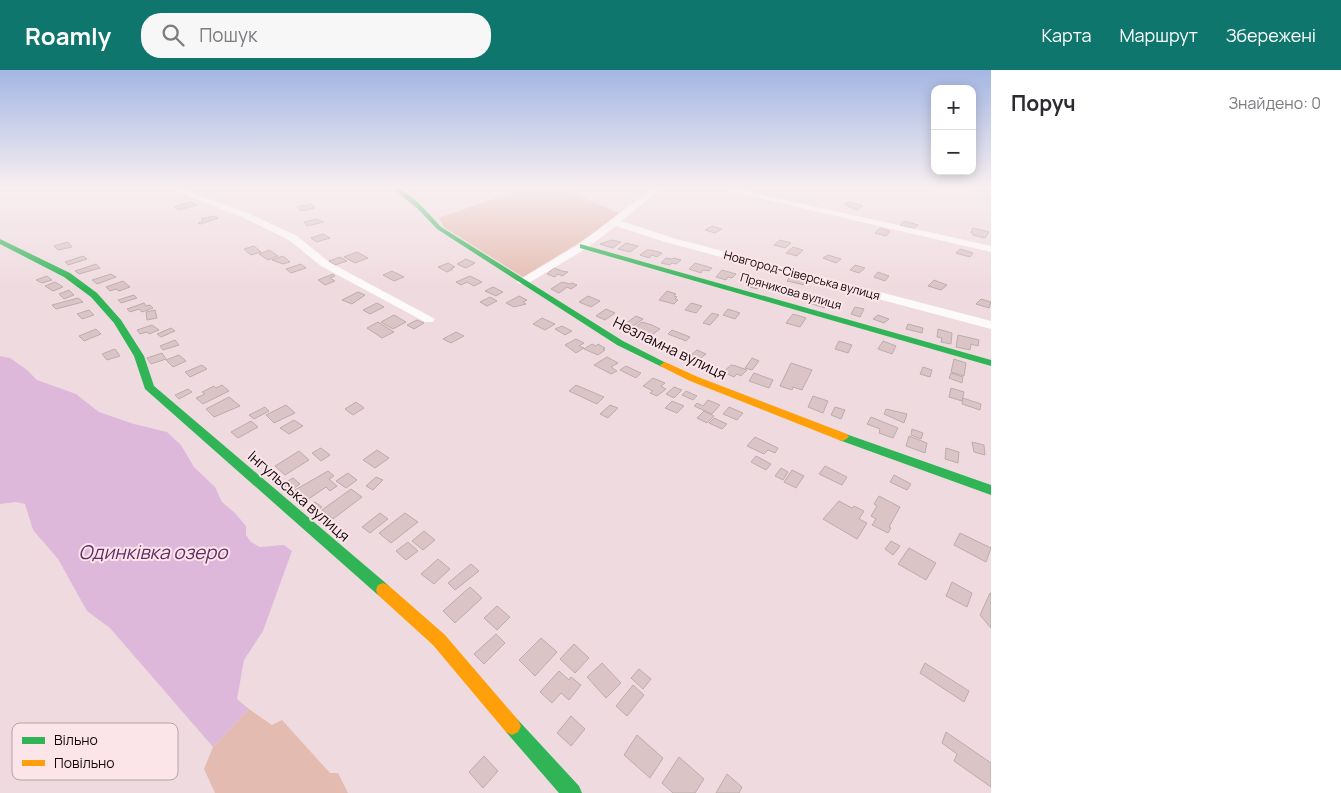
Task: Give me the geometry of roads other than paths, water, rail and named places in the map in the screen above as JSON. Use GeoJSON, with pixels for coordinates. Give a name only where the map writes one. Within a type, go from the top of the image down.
{"type":"FeatureCollection","features":[{"type":"Feature","properties":{"kind":"street"},"geometry":{"type":"LineString","coordinates":[[257,221],[293,238],[325,264],[429,319]]}},
{"type":"Feature","properties":{"kind":"street","name":"Незламна вулиця"},"geometry":{"type":"LineString","coordinates":[[432,221],[439,228],[620,342],[694,379],[896,457],[991,490]]}},
{"type":"Feature","properties":{"kind":"street"},"geometry":{"type":"LineString","coordinates":[[866,221],[991,249]]}},
{"type":"Feature","properties":{"kind":"street"},"geometry":{"type":"LineString","coordinates":[[523,282],[583,246],[614,222]]}},
{"type":"Feature","properties":{"kind":"street","name":"Новгород-Сіверська вулиця"},"geometry":{"type":"LineString","coordinates":[[614,222],[669,240],[991,325]]}},
{"type":"Feature","properties":{"kind":"street","name":"Інгульська вулиця"},"geometry":{"type":"LineString","coordinates":[[0,241],[67,276],[94,295],[118,322],[139,356],[149,387],[439,640],[524,741],[572,793]]}},
{"type":"Feature","properties":{"kind":"street","name":"Пряникова вулиця"},"geometry":{"type":"LineString","coordinates":[[583,246],[991,363]]}},
{"type":"Feature","properties":{"kind":"water","name":"Одинківка озеро"},"geometry":{"type":"Polygon","coordinates":[[[0,356],[10,358],[37,380],[76,394],[99,412],[134,424],[167,432],[181,445],[194,467],[215,487],[222,502],[246,526],[246,535],[251,542],[260,547],[284,545],[292,551],[263,631],[244,660],[237,699],[249,709],[213,747],[110,628],[87,611],[58,559],[33,530],[25,504],[16,502],[0,504],[0,356]]]}}]}
